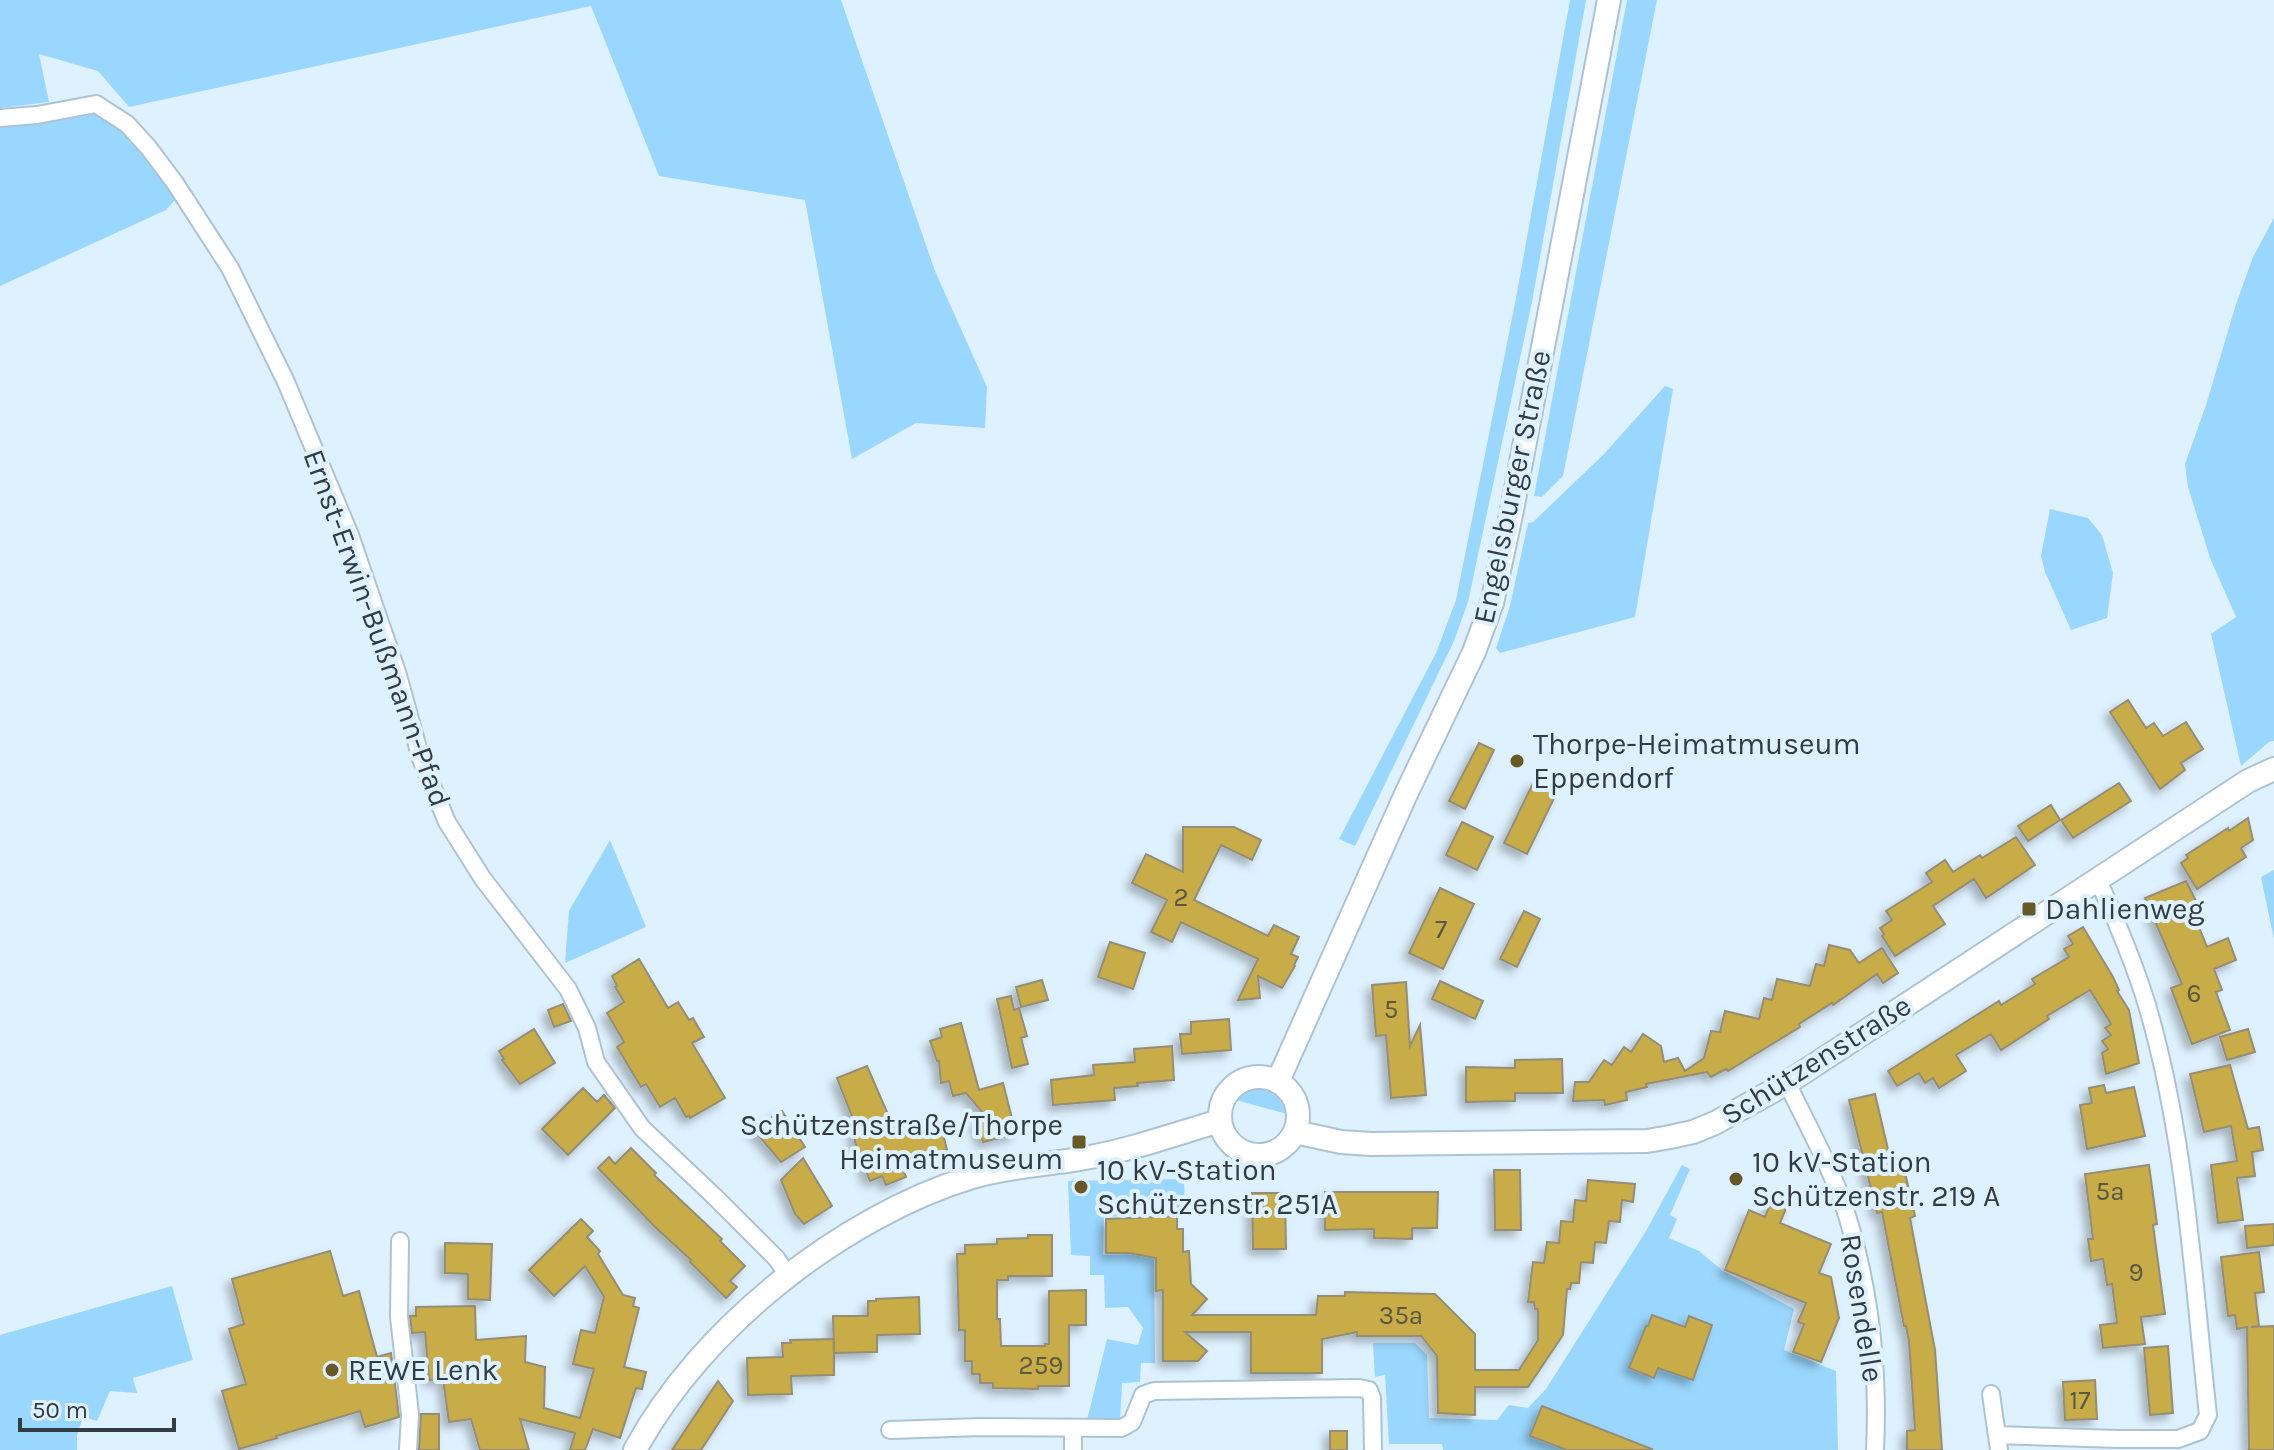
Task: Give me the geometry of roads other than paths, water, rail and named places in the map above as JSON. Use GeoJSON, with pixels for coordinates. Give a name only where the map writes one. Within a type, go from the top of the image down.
{"type":"FeatureCollection","features":[{"type":"Feature","properties":{"kind":"street","name":"Engelsburger Straße"},"geometry":{"type":"LineString","coordinates":[[1278,1081],[1406,794],[1474,652],[1492,603],[1609,0]]}},
{"type":"Feature","properties":{"kind":"street","name":"Ernst-Erwin-Bußmann-Pfad"},"geometry":{"type":"LineString","coordinates":[[0,118],[96,104],[127,124],[175,183],[230,268],[286,382],[350,535],[397,672],[421,759],[447,822],[483,879],[568,989],[587,1028],[596,1062],[642,1128],[776,1258],[788,1275]]}},
{"type":"Feature","properties":{"kind":"street","name":"Schützenstraße"},"geometry":{"type":"LineString","coordinates":[[1295,1132],[1319,1139],[1371,1144],[1647,1141],[1693,1132],[1787,1083],[2248,781],[2274,769]]}},
{"type":"Feature","properties":{"kind":"street"},"geometry":{"type":"LineString","coordinates":[[1991,1394],[1998,1442],[2178,1439],[2200,1431],[2208,1415],[2186,1209],[2170,1099],[2147,1004],[2098,880]]}},
{"type":"Feature","properties":{"kind":"street"},"geometry":{"type":"LineString","coordinates":[[1253,1076],[1266,1076],[1278,1081],[1295,1098],[1299,1122],[1287,1144],[1276,1152],[1250,1154],[1232,1144],[1222,1130],[1220,1110],[1224,1098],[1241,1080],[1253,1076]]}},
{"type":"Feature","properties":{"kind":"street","name":"Rosendelle"},"geometry":{"type":"LineString","coordinates":[[1787,1083],[1833,1179],[1859,1264],[1871,1329],[1876,1387],[1875,1450]]}},
{"type":"Feature","properties":{"kind":"street"},"geometry":{"type":"LineString","coordinates":[[635,1450],[678,1383],[706,1350],[758,1300],[788,1275],[885,1215],[925,1195],[971,1178],[1002,1170],[1087,1158],[1220,1121]]}},
{"type":"Feature","properties":{"kind":"street"},"geometry":{"type":"LineString","coordinates":[[400,1241],[399,1317],[410,1414],[408,1450]]}},
{"type":"Feature","properties":{"kind":"street"},"geometry":{"type":"LineString","coordinates":[[890,1430],[1122,1428],[1132,1422],[1143,1395],[1154,1391],[1359,1388],[1369,1390],[1372,1398],[1373,1450]]}},
{"type":"Feature","properties":{"kind":"street"},"geometry":{"type":"LineString","coordinates":[[1073,1429],[1073,1450]]}},
{"type":"Feature","properties":{"kind":"place","name":"Thorpe-Heimatmuseum Eppendorf"},"geometry":{"type":"Point","coordinates":[1517,761]}},
{"type":"Feature","properties":{"kind":"place","name":"Dahlienweg"},"geometry":{"type":"Point","coordinates":[2029,909]}},
{"type":"Feature","properties":{"kind":"place","name":"Schützenstraße/Thorpe Heimatmuseum"},"geometry":{"type":"Point","coordinates":[1079,1142]}},
{"type":"Feature","properties":{"kind":"place","name":"10 kV-Station Schützenstr. 219 A"},"geometry":{"type":"Point","coordinates":[1736,1179]}},
{"type":"Feature","properties":{"kind":"place","name":"10 kV-Station Schützenstr. 251A"},"geometry":{"type":"Point","coordinates":[1081,1187]}},
{"type":"Feature","properties":{"kind":"place","name":"REWE Lenk"},"geometry":{"type":"Point","coordinates":[332,1370]}}]}
